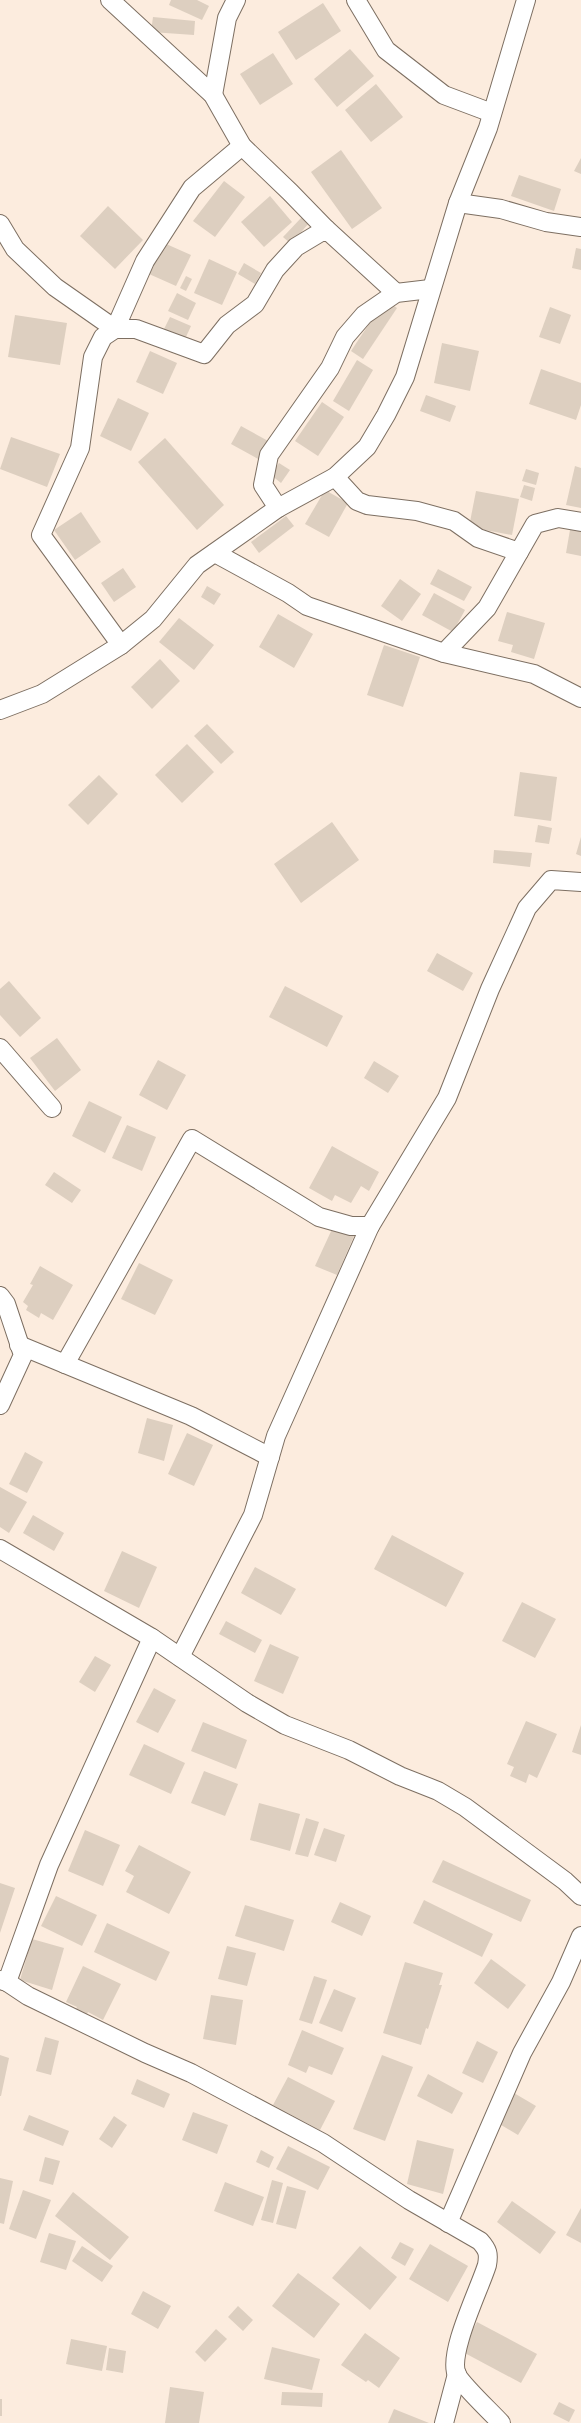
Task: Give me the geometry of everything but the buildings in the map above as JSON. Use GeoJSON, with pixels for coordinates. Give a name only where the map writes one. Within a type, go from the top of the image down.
{"type":"FeatureCollection","features":[{"type":"Feature","properties":{"kind":"street"},"geometry":{"type":"LineString","coordinates":[[110,0],[213,95],[242,146],[326,229],[396,293]]}},
{"type":"Feature","properties":{"kind":"street"},"geometry":{"type":"LineString","coordinates":[[213,95],[226,18],[236,0]]}},
{"type":"Feature","properties":{"kind":"street"},"geometry":{"type":"LineString","coordinates":[[356,0],[386,50],[444,95],[492,113]]}},
{"type":"Feature","properties":{"kind":"street"},"geometry":{"type":"LineString","coordinates":[[0,710],[42,694],[121,645],[153,620],[198,565],[278,508],[335,478],[367,447],[405,377],[430,289],[458,203],[492,113],[526,0]]}},
{"type":"Feature","properties":{"kind":"street"},"geometry":{"type":"LineString","coordinates":[[121,645],[41,535],[80,448],[93,356],[103,337],[115,329],[145,261],[192,188],[242,146]]}},
{"type":"Feature","properties":{"kind":"street"},"geometry":{"type":"LineString","coordinates":[[458,203],[501,208],[546,222],[581,227]]}},
{"type":"Feature","properties":{"kind":"street"},"geometry":{"type":"LineString","coordinates":[[0,224],[15,249],[55,287],[115,329],[136,329],[204,354],[227,325],[254,304],[275,270],[296,247],[326,229]]}},
{"type":"Feature","properties":{"kind":"street"},"geometry":{"type":"LineString","coordinates":[[278,508],[263,485],[269,455],[330,368],[345,337],[364,315],[396,293],[430,289]]}},
{"type":"Feature","properties":{"kind":"street"},"geometry":{"type":"LineString","coordinates":[[335,478],[358,501],[367,505],[417,511],[454,521],[478,538],[519,552]]}},
{"type":"Feature","properties":{"kind":"street"},"geometry":{"type":"LineString","coordinates":[[444,653],[487,608],[535,524],[558,518],[581,522]]}},
{"type":"Feature","properties":{"kind":"street"},"geometry":{"type":"LineString","coordinates":[[215,553],[288,593],[307,606],[444,653],[534,674],[581,698]]}},
{"type":"Feature","properties":{"kind":"street"},"geometry":{"type":"LineString","coordinates":[[180,1657],[253,1515],[276,1436],[370,1226],[447,1098],[490,989],[526,908],[551,880],[581,882]]}},
{"type":"Feature","properties":{"kind":"street"},"geometry":{"type":"LineString","coordinates":[[0,1048],[52,1108]]}},
{"type":"Feature","properties":{"kind":"street"},"geometry":{"type":"LineString","coordinates":[[65,1364],[192,1139],[319,1216],[351,1226],[370,1226]]}},
{"type":"Feature","properties":{"kind":"street"},"geometry":{"type":"LineString","coordinates":[[0,1296],[6,1304],[23,1356],[0,1405]]}},
{"type":"Feature","properties":{"kind":"street"},"geometry":{"type":"LineString","coordinates":[[19,1344],[191,1416],[270,1457]]}},
{"type":"Feature","properties":{"kind":"street"},"geometry":{"type":"LineString","coordinates":[[0,1549],[152,1638],[247,1703],[285,1725],[348,1750],[400,1776],[438,1790],[465,1807],[566,1881],[581,1896]]}},
{"type":"Feature","properties":{"kind":"street"},"geometry":{"type":"LineString","coordinates":[[152,1638],[49,1865],[4,1981],[28,1996],[145,2053],[191,2073],[323,2144],[409,2200],[480,2241],[489,2255],[478,2293],[457,2343],[455,2360],[457,2374],[444,2423]]}},
{"type":"Feature","properties":{"kind":"street"},"geometry":{"type":"LineString","coordinates":[[448,2223],[522,2053],[561,1982],[581,1936]]}},
{"type":"Feature","properties":{"kind":"street"},"geometry":{"type":"LineString","coordinates":[[457,2374],[501,2423]]}}]}
